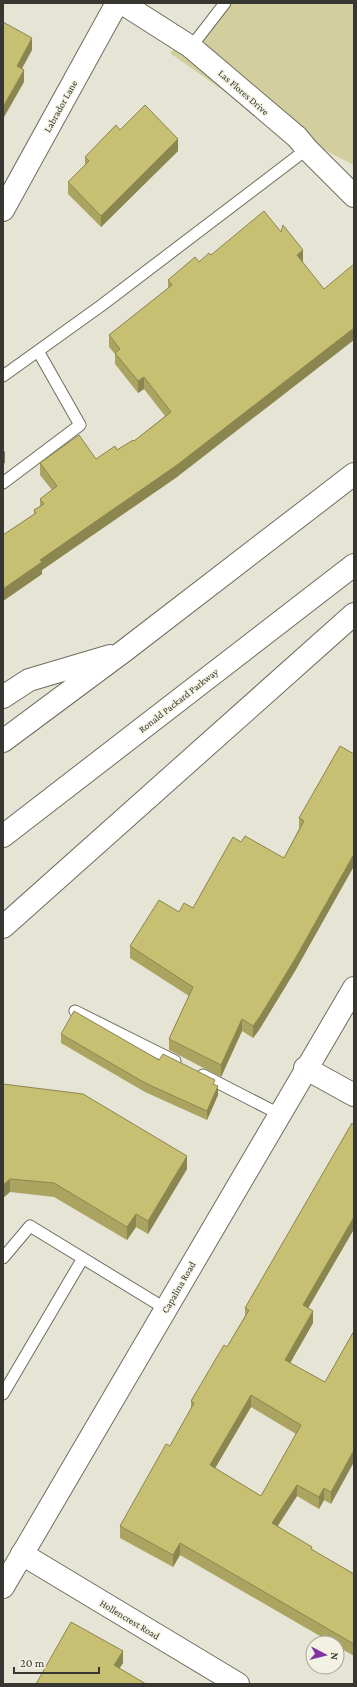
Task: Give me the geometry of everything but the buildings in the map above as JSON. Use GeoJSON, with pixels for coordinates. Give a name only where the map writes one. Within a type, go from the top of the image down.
{"type":"FeatureCollection","features":[{"type":"Feature","properties":{"kind":"main road","name":"Labrador Lane"},"geometry":{"type":"LineString","coordinates":[[3,210],[117,3]]}},
{"type":"Feature","properties":{"kind":"main road","name":"Las Flores Drive"},"geometry":{"type":"LineString","coordinates":[[122,3],[191,47],[297,137],[306,149],[354,196]]}},
{"type":"Feature","properties":{"kind":"main road"},"geometry":{"type":"LineString","coordinates":[[3,741],[124,651],[354,474]]}},
{"type":"Feature","properties":{"kind":"main road","name":"Ronald Packard Parkway"},"geometry":{"type":"LineString","coordinates":[[3,836],[354,565]]}},
{"type":"Feature","properties":{"kind":"main road"},"geometry":{"type":"LineString","coordinates":[[3,927],[354,614]]}},
{"type":"Feature","properties":{"kind":"main road"},"geometry":{"type":"LineString","coordinates":[[3,697],[29,680],[124,651]]}},
{"type":"Feature","properties":{"kind":"main road","name":"Capalina Road"},"geometry":{"type":"LineString","coordinates":[[3,1587],[305,1068],[354,988]]}},
{"type":"Feature","properties":{"kind":"main road"},"geometry":{"type":"LineString","coordinates":[[305,1068],[354,1095]]}},
{"type":"Feature","properties":{"kind":"main road","name":"Hollencrest Road"},"geometry":{"type":"LineString","coordinates":[[22,1554],[238,1684]]}},
{"type":"Feature","properties":{"kind":"lane"},"geometry":{"type":"LineString","coordinates":[[191,47],[225,3]]}},
{"type":"Feature","properties":{"kind":"lane"},"geometry":{"type":"LineString","coordinates":[[3,376],[102,305],[306,149]]}},
{"type":"Feature","properties":{"kind":"lane"},"geometry":{"type":"LineString","coordinates":[[3,483],[80,425],[38,351]]}},
{"type":"Feature","properties":{"kind":"lane"},"geometry":{"type":"LineString","coordinates":[[75,1011],[279,1114]]}},
{"type":"Feature","properties":{"kind":"lane"},"geometry":{"type":"LineString","coordinates":[[3,1258],[30,1226],[166,1309]]}},
{"type":"Feature","properties":{"kind":"lane"},"geometry":{"type":"LineString","coordinates":[[3,1394],[83,1258]]}},
{"type":"Feature","properties":{"kind":"shaded area"},"geometry":{"type":"Polygon","coordinates":[[[225,3],[354,3],[354,165],[265,120],[170,53],[223,7],[225,3]]]}}]}
